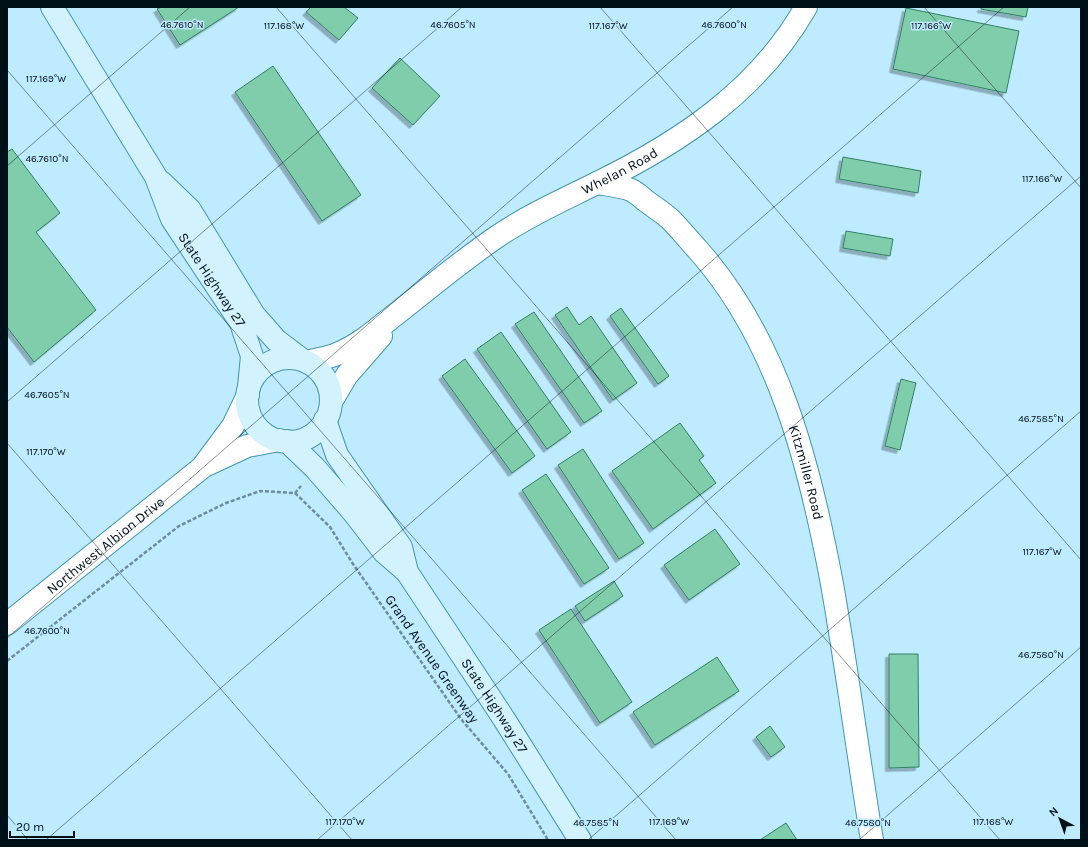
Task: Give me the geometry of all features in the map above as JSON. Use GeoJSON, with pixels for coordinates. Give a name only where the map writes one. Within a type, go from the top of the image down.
{"type":"FeatureCollection","features":[{"type":"Feature","properties":{"kind":"main road","name":"State Highway 27"},"geometry":{"type":"LineString","coordinates":[[52,7],[156,177],[172,220],[241,323],[252,356],[248,391]]}},
{"type":"Feature","properties":{"kind":"main road","name":"State Highway 27"},"geometry":{"type":"LineString","coordinates":[[156,177],[190,210],[254,315],[276,340],[304,361]]}},
{"type":"Feature","properties":{"kind":"main road"},"geometry":{"type":"LineString","coordinates":[[288,358],[304,361],[317,369],[325,379],[330,390],[328,411],[318,430],[309,436],[298,440],[283,441],[268,436],[259,428],[252,418],[248,407],[248,391],[255,376],[264,366],[275,360],[288,358]]}},
{"type":"Feature","properties":{"kind":"main road","name":"State Highway 27"},"geometry":{"type":"LineString","coordinates":[[328,411],[337,455],[401,547],[408,572]]}},
{"type":"Feature","properties":{"kind":"main road","name":"State Highway 27"},"geometry":{"type":"LineString","coordinates":[[283,441],[315,468],[354,513],[384,552],[408,572],[504,719],[580,840]]}},
{"type":"Feature","properties":{"kind":"street","name":"Whelan Road"},"geometry":{"type":"LineString","coordinates":[[304,361],[338,354],[364,339],[498,236],[558,202],[640,161],[679,137],[724,105],[758,72],[781,46],[806,7]]}},
{"type":"Feature","properties":{"kind":"street","name":"Kitzmiller Road"},"geometry":{"type":"LineString","coordinates":[[597,183],[631,190],[669,218],[714,268],[739,305],[763,350],[775,377],[790,413],[810,477],[819,515],[839,625],[872,840]]}},
{"type":"Feature","properties":{"kind":"street","name":"Whelan Road"},"geometry":{"type":"LineString","coordinates":[[328,411],[347,375],[406,306]]}},
{"type":"Feature","properties":{"kind":"street"},"geometry":{"type":"LineString","coordinates":[[204,466],[233,426],[248,391]]}},
{"type":"Feature","properties":{"kind":"street"},"geometry":{"type":"LineString","coordinates":[[204,466],[247,446],[283,441]]}},
{"type":"Feature","properties":{"kind":"street","name":"Northwest Albion Drive"},"geometry":{"type":"LineString","coordinates":[[7,624],[204,466]]}},
{"type":"Feature","properties":{"kind":"path","name":"Grand Avenue Greenway"},"geometry":{"type":"LineString","coordinates":[[7,661],[179,526],[226,503],[260,491],[295,493],[330,527],[353,564],[461,719],[508,774],[548,840]]}},
{"type":"Feature","properties":{"kind":"building"},"geometry":{"type":"Polygon","coordinates":[[[161,7],[239,7],[180,45],[157,9],[161,7]]]}},
{"type":"Feature","properties":{"kind":"building"},"geometry":{"type":"Polygon","coordinates":[[[311,7],[344,7],[358,18],[339,40],[306,12],[311,7]]]}},
{"type":"Feature","properties":{"kind":"building"},"geometry":{"type":"Polygon","coordinates":[[[981,7],[1028,7],[1026,17],[981,9],[981,7]]]}},
{"type":"Feature","properties":{"kind":"building"},"geometry":{"type":"Polygon","coordinates":[[[906,8],[1019,31],[1006,93],[893,69],[906,8]]]}},
{"type":"Feature","properties":{"kind":"building"},"geometry":{"type":"Polygon","coordinates":[[[400,58],[440,96],[413,125],[372,88],[400,58]]]}},
{"type":"Feature","properties":{"kind":"building"},"geometry":{"type":"Polygon","coordinates":[[[273,66],[361,195],[322,221],[235,92],[273,66]]]}},
{"type":"Feature","properties":{"kind":"building"},"geometry":{"type":"Polygon","coordinates":[[[12,149],[60,213],[36,232],[96,310],[34,362],[7,327],[7,152],[12,149]]]}},
{"type":"Feature","properties":{"kind":"building"},"geometry":{"type":"Polygon","coordinates":[[[843,157],[921,171],[918,193],[839,179],[843,157]]]}},
{"type":"Feature","properties":{"kind":"building"},"geometry":{"type":"Polygon","coordinates":[[[846,231],[893,239],[890,256],[843,248],[846,231]]]}},
{"type":"Feature","properties":{"kind":"building"},"geometry":{"type":"Polygon","coordinates":[[[567,307],[579,325],[591,316],[637,383],[613,400],[555,315],[567,307]]]}},
{"type":"Feature","properties":{"kind":"building"},"geometry":{"type":"Polygon","coordinates":[[[621,308],[669,376],[658,384],[610,316],[621,308]]]}},
{"type":"Feature","properties":{"kind":"building"},"geometry":{"type":"Polygon","coordinates":[[[534,312],[602,411],[584,423],[515,324],[534,312]]]}},
{"type":"Feature","properties":{"kind":"building"},"geometry":{"type":"Polygon","coordinates":[[[501,332],[571,432],[547,449],[477,349],[501,332]]]}},
{"type":"Feature","properties":{"kind":"building"},"geometry":{"type":"Polygon","coordinates":[[[465,359],[535,456],[512,473],[442,376],[465,359]]]}},
{"type":"Feature","properties":{"kind":"building"},"geometry":{"type":"Polygon","coordinates":[[[901,379],[916,383],[900,450],[885,446],[901,379]]]}},
{"type":"Feature","properties":{"kind":"building"},"geometry":{"type":"Polygon","coordinates":[[[680,423],[704,456],[699,460],[716,483],[653,529],[612,471],[680,423]]]}},
{"type":"Feature","properties":{"kind":"building"},"geometry":{"type":"Polygon","coordinates":[[[583,449],[644,543],[619,559],[558,465],[583,449]]]}},
{"type":"Feature","properties":{"kind":"building"},"geometry":{"type":"Polygon","coordinates":[[[546,474],[609,568],[584,584],[522,490],[546,474]]]}},
{"type":"Feature","properties":{"kind":"building"},"geometry":{"type":"Polygon","coordinates":[[[715,529],[740,564],[689,600],[664,565],[715,529]]]}},
{"type":"Feature","properties":{"kind":"building"},"geometry":{"type":"Polygon","coordinates":[[[614,581],[623,596],[585,621],[575,606],[614,581]]]}},
{"type":"Feature","properties":{"kind":"building"},"geometry":{"type":"Polygon","coordinates":[[[571,609],[632,702],[600,723],[539,630],[571,609]]]}},
{"type":"Feature","properties":{"kind":"building"},"geometry":{"type":"Polygon","coordinates":[[[889,654],[918,654],[919,767],[889,768],[889,654]]]}},
{"type":"Feature","properties":{"kind":"building"},"geometry":{"type":"Polygon","coordinates":[[[717,657],[739,691],[655,745],[633,712],[717,657]]]}},
{"type":"Feature","properties":{"kind":"building"},"geometry":{"type":"Polygon","coordinates":[[[770,726],[785,747],[771,757],[756,737],[770,726]]]}},
{"type":"Feature","properties":{"kind":"building"},"geometry":{"type":"Polygon","coordinates":[[[786,823],[797,840],[760,840],[786,823]]]}}]}
